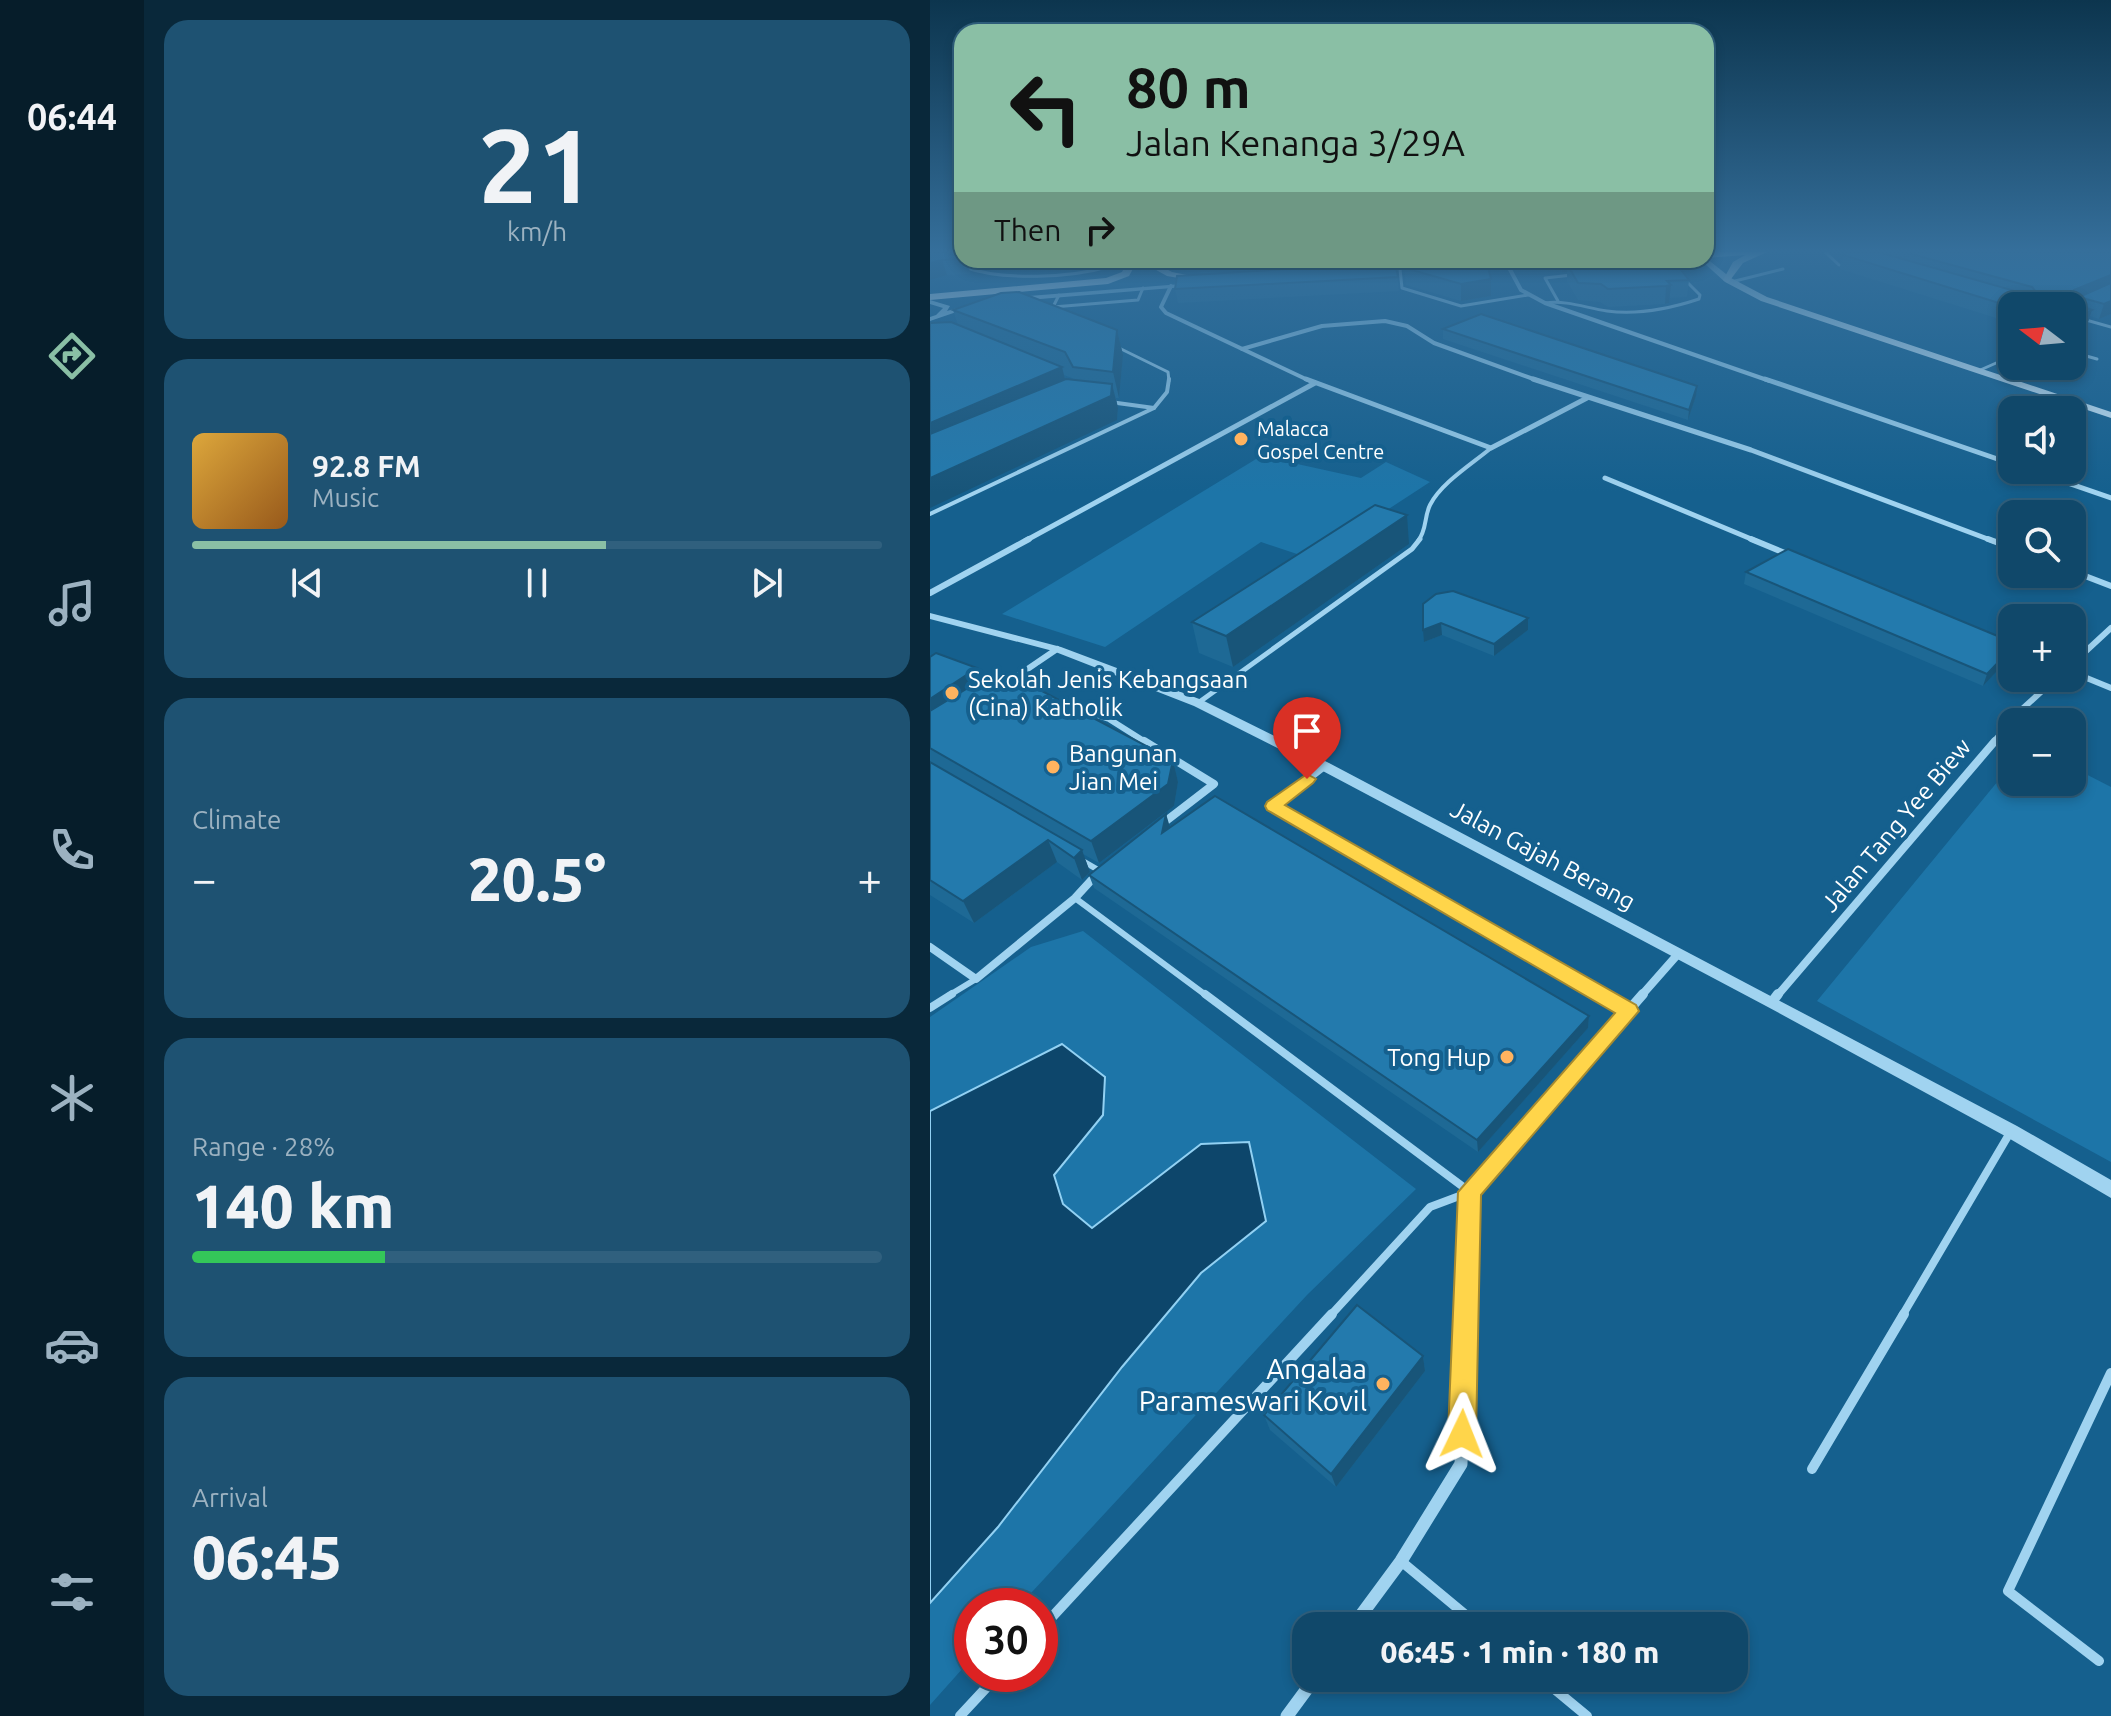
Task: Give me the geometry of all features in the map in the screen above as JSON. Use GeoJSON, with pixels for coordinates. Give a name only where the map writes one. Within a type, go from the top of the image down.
{"type":"FeatureCollection","features":[{"type":"Feature","properties":{"kind":"main road"},"geometry":{"type":"LineString","coordinates":[[1862,332],[2111,415]]}},
{"type":"Feature","properties":{"kind":"street"},"geometry":{"type":"LineString","coordinates":[[1206,332],[1315,383],[1491,448],[1587,398]]}},
{"type":"Feature","properties":{"kind":"street"},"geometry":{"type":"LineString","coordinates":[[1242,349],[1302,332]]}},
{"type":"Feature","properties":{"kind":"street"},"geometry":{"type":"LineString","coordinates":[[1416,332],[1434,343],[1587,398],[1751,450],[1998,543]]}},
{"type":"Feature","properties":{"kind":"street"},"geometry":{"type":"LineString","coordinates":[[1629,332],[1998,459]]}},
{"type":"Feature","properties":{"kind":"street"},"geometry":{"type":"LineString","coordinates":[[930,593],[1315,383]]}},
{"type":"Feature","properties":{"kind":"street"},"geometry":{"type":"LineString","coordinates":[[1605,478],[1794,556]]}},
{"type":"Feature","properties":{"kind":"street"},"geometry":{"type":"LineString","coordinates":[[2070,484],[2111,498]]}},
{"type":"Feature","properties":{"kind":"street"},"geometry":{"type":"LineString","coordinates":[[2086,576],[2111,586]]}},
{"type":"Feature","properties":{"kind":"street","name":"Jalan Gajah Berang"},"geometry":{"type":"LineString","coordinates":[[930,616],[1057,649],[1198,703],[1772,1002],[2011,1131],[2111,1190]]}},
{"type":"Feature","properties":{"kind":"street"},"geometry":{"type":"LineString","coordinates":[[2086,651],[2111,628]]}},
{"type":"Feature","properties":{"kind":"street"},"geometry":{"type":"LineString","coordinates":[[993,692],[1057,649]]}},
{"type":"Feature","properties":{"kind":"street"},"geometry":{"type":"LineString","coordinates":[[2086,678],[2111,688]]}},
{"type":"Feature","properties":{"kind":"street"},"geometry":{"type":"LineString","coordinates":[[1006,684],[1020,689]]}},
{"type":"Feature","properties":{"kind":"street","name":"Jalan Tang Yee Biew"},"geometry":{"type":"LineString","coordinates":[[1772,1002],[2019,712],[2041,692]]}},
{"type":"Feature","properties":{"kind":"street"},"geometry":{"type":"LineString","coordinates":[[1050,699],[1109,719],[1214,784],[1157,827]]}},
{"type":"Feature","properties":{"kind":"street"},"geometry":{"type":"LineString","coordinates":[[1324,766],[1273,806],[1629,1011]]}},
{"type":"Feature","properties":{"kind":"street"},"geometry":{"type":"LineString","coordinates":[[930,947],[976,979],[1075,898],[1111,862]]}},
{"type":"Feature","properties":{"kind":"street"},"geometry":{"type":"LineString","coordinates":[[1363,1612],[1401,1561],[1461,1464],[1470,1192],[1678,954]]}},
{"type":"Feature","properties":{"kind":"street"},"geometry":{"type":"LineString","coordinates":[[1287,1716],[1305,1692]]}},
{"type":"Feature","properties":{"kind":"lane"},"geometry":{"type":"LineString","coordinates":[[930,514],[1154,408],[1172,384],[1168,372],[1155,363],[1112,345]]}},
{"type":"Feature","properties":{"kind":"lane"},"geometry":{"type":"LineString","coordinates":[[2086,356],[2097,359]]}},
{"type":"Feature","properties":{"kind":"lane"},"geometry":{"type":"LineString","coordinates":[[1978,371],[1998,362]]}},
{"type":"Feature","properties":{"kind":"lane"},"geometry":{"type":"LineString","coordinates":[[1098,401],[1154,408]]}},
{"type":"Feature","properties":{"kind":"lane"},"geometry":{"type":"LineString","coordinates":[[1198,703],[1412,549],[1424,534],[1429,507],[1437,495],[1491,448]]}},
{"type":"Feature","properties":{"kind":"lane"},"geometry":{"type":"LineString","coordinates":[[1074,856],[1100,871]]}},
{"type":"Feature","properties":{"kind":"lane"},"geometry":{"type":"LineString","coordinates":[[1075,898],[1470,1192]]}},
{"type":"Feature","properties":{"kind":"lane"},"geometry":{"type":"LineString","coordinates":[[930,1008],[976,979]]}},
{"type":"Feature","properties":{"kind":"lane"},"geometry":{"type":"LineString","coordinates":[[1812,1469],[2011,1131]]}},
{"type":"Feature","properties":{"kind":"lane"},"geometry":{"type":"LineString","coordinates":[[1058,1610],[1430,1207],[1470,1192]]}},
{"type":"Feature","properties":{"kind":"lane"},"geometry":{"type":"LineString","coordinates":[[2099,1661],[2008,1591],[2111,1373]]}},
{"type":"Feature","properties":{"kind":"lane"},"geometry":{"type":"LineString","coordinates":[[1401,1561],[1462,1612]]}},
{"type":"Feature","properties":{"kind":"lane"},"geometry":{"type":"LineString","coordinates":[[960,1716],[982,1692]]}},
{"type":"Feature","properties":{"kind":"lane"},"geometry":{"type":"LineString","coordinates":[[1558,1692],[1587,1716]]}},
{"type":"Feature","properties":{"kind":"shaded area"},"geometry":{"type":"Polygon","coordinates":[[[1261,456],[1361,478],[1386,462],[1430,482],[1312,559],[1261,542],[1105,647],[1002,614],[1261,456]]]}},
{"type":"Feature","properties":{"kind":"shaded area"},"geometry":{"type":"Polygon","coordinates":[[[2086,774],[2111,787],[2111,1162],[1817,1001],[1998,781],[1998,796],[2086,796],[2086,774]]]}},
{"type":"Feature","properties":{"kind":"shaded area"},"geometry":{"type":"Polygon","coordinates":[[[1083,931],[1416,1189],[1307,1295],[1036,1588],[954,1588],[954,1678],[930,1705],[930,1017],[1031,947],[1083,931]]]}},
{"type":"Feature","properties":{"kind":"shaded area"},"geometry":{"type":"Polygon","coordinates":[[[1062,1044],[1105,1077],[1103,1115],[1054,1175],[1063,1204],[1092,1228],[1201,1144],[1249,1142],[1266,1221],[1201,1273],[1122,1367],[998,1527],[930,1603],[930,1111],[1062,1044]]]}},
{"type":"Feature","properties":{"kind":"building"},"geometry":{"type":"Polygon","coordinates":[[[930,332],[976,332],[1062,367],[930,423],[930,332]]]}},
{"type":"Feature","properties":{"kind":"building"},"geometry":{"type":"Polygon","coordinates":[[[1012,332],[1117,332],[1113,372],[1073,367],[1065,352],[1012,332]]]}},
{"type":"Feature","properties":{"kind":"building"},"geometry":{"type":"Polygon","coordinates":[[[1452,332],[1535,332],[1697,386],[1689,410],[1452,332]]]}},
{"type":"Feature","properties":{"kind":"building"},"geometry":{"type":"Polygon","coordinates":[[[1066,379],[1112,384],[1111,396],[930,478],[930,434],[1066,379]]]}},
{"type":"Feature","properties":{"kind":"building"},"geometry":{"type":"Polygon","coordinates":[[[1375,505],[1407,515],[1226,636],[1192,622],[1375,505]]]}},
{"type":"Feature","properties":{"kind":"building"},"geometry":{"type":"Polygon","coordinates":[[[1788,549],[1998,636],[1998,663],[1987,674],[1746,572],[1788,549]]]}},
{"type":"Feature","properties":{"kind":"building"},"geometry":{"type":"Polygon","coordinates":[[[1453,591],[1528,618],[1494,644],[1441,623],[1423,630],[1423,604],[1436,594],[1453,591]]]}},
{"type":"Feature","properties":{"kind":"building"},"geometry":{"type":"Polygon","coordinates":[[[936,653],[977,668],[930,699],[930,657],[936,653]]]}},
{"type":"Feature","properties":{"kind":"building","name":"Bangunan Jian Mei"},"geometry":{"type":"Polygon","coordinates":[[[991,674],[1017,683],[1025,682],[1173,760],[1168,784],[1091,841],[930,748],[930,711],[991,674]]]}},
{"type":"Feature","properties":{"kind":"building"},"geometry":{"type":"Polygon","coordinates":[[[930,762],[1082,850],[1074,858],[1048,840],[963,901],[930,880],[930,762]]]}},
{"type":"Feature","properties":{"kind":"building"},"geometry":{"type":"Polygon","coordinates":[[[1215,796],[1589,1016],[1477,1140],[1089,875],[1166,814],[1162,833],[1215,796]]]}},
{"type":"Feature","properties":{"kind":"building"},"geometry":{"type":"Polygon","coordinates":[[[1357,1305],[1423,1356],[1331,1474],[1264,1415],[1357,1305]]]}},
{"type":"Feature","properties":{"kind":"place","name":"Malacca Gospel Centre"},"geometry":{"type":"Point","coordinates":[1241,439]}},
{"type":"Feature","properties":{"kind":"place","name":"Sekolah Jenis Kebangsaan (Cina) Katholik"},"geometry":{"type":"Point","coordinates":[952,693]}},
{"type":"Feature","properties":{"kind":"place","name":"Bangunan Jian Mei"},"geometry":{"type":"Point","coordinates":[1053,767]}},
{"type":"Feature","properties":{"kind":"place","name":"Tong Hup"},"geometry":{"type":"Point","coordinates":[1507,1057]}},
{"type":"Feature","properties":{"kind":"place","name":"Angalaa Parameswari Kovil"},"geometry":{"type":"Point","coordinates":[1383,1384]}},
{"type":"Feature","properties":{"kind":"route"},"geometry":{"type":"LineString","coordinates":[[1307,779],[1273,806],[1629,1011],[1470,1192],[1462,1434]]}}]}
